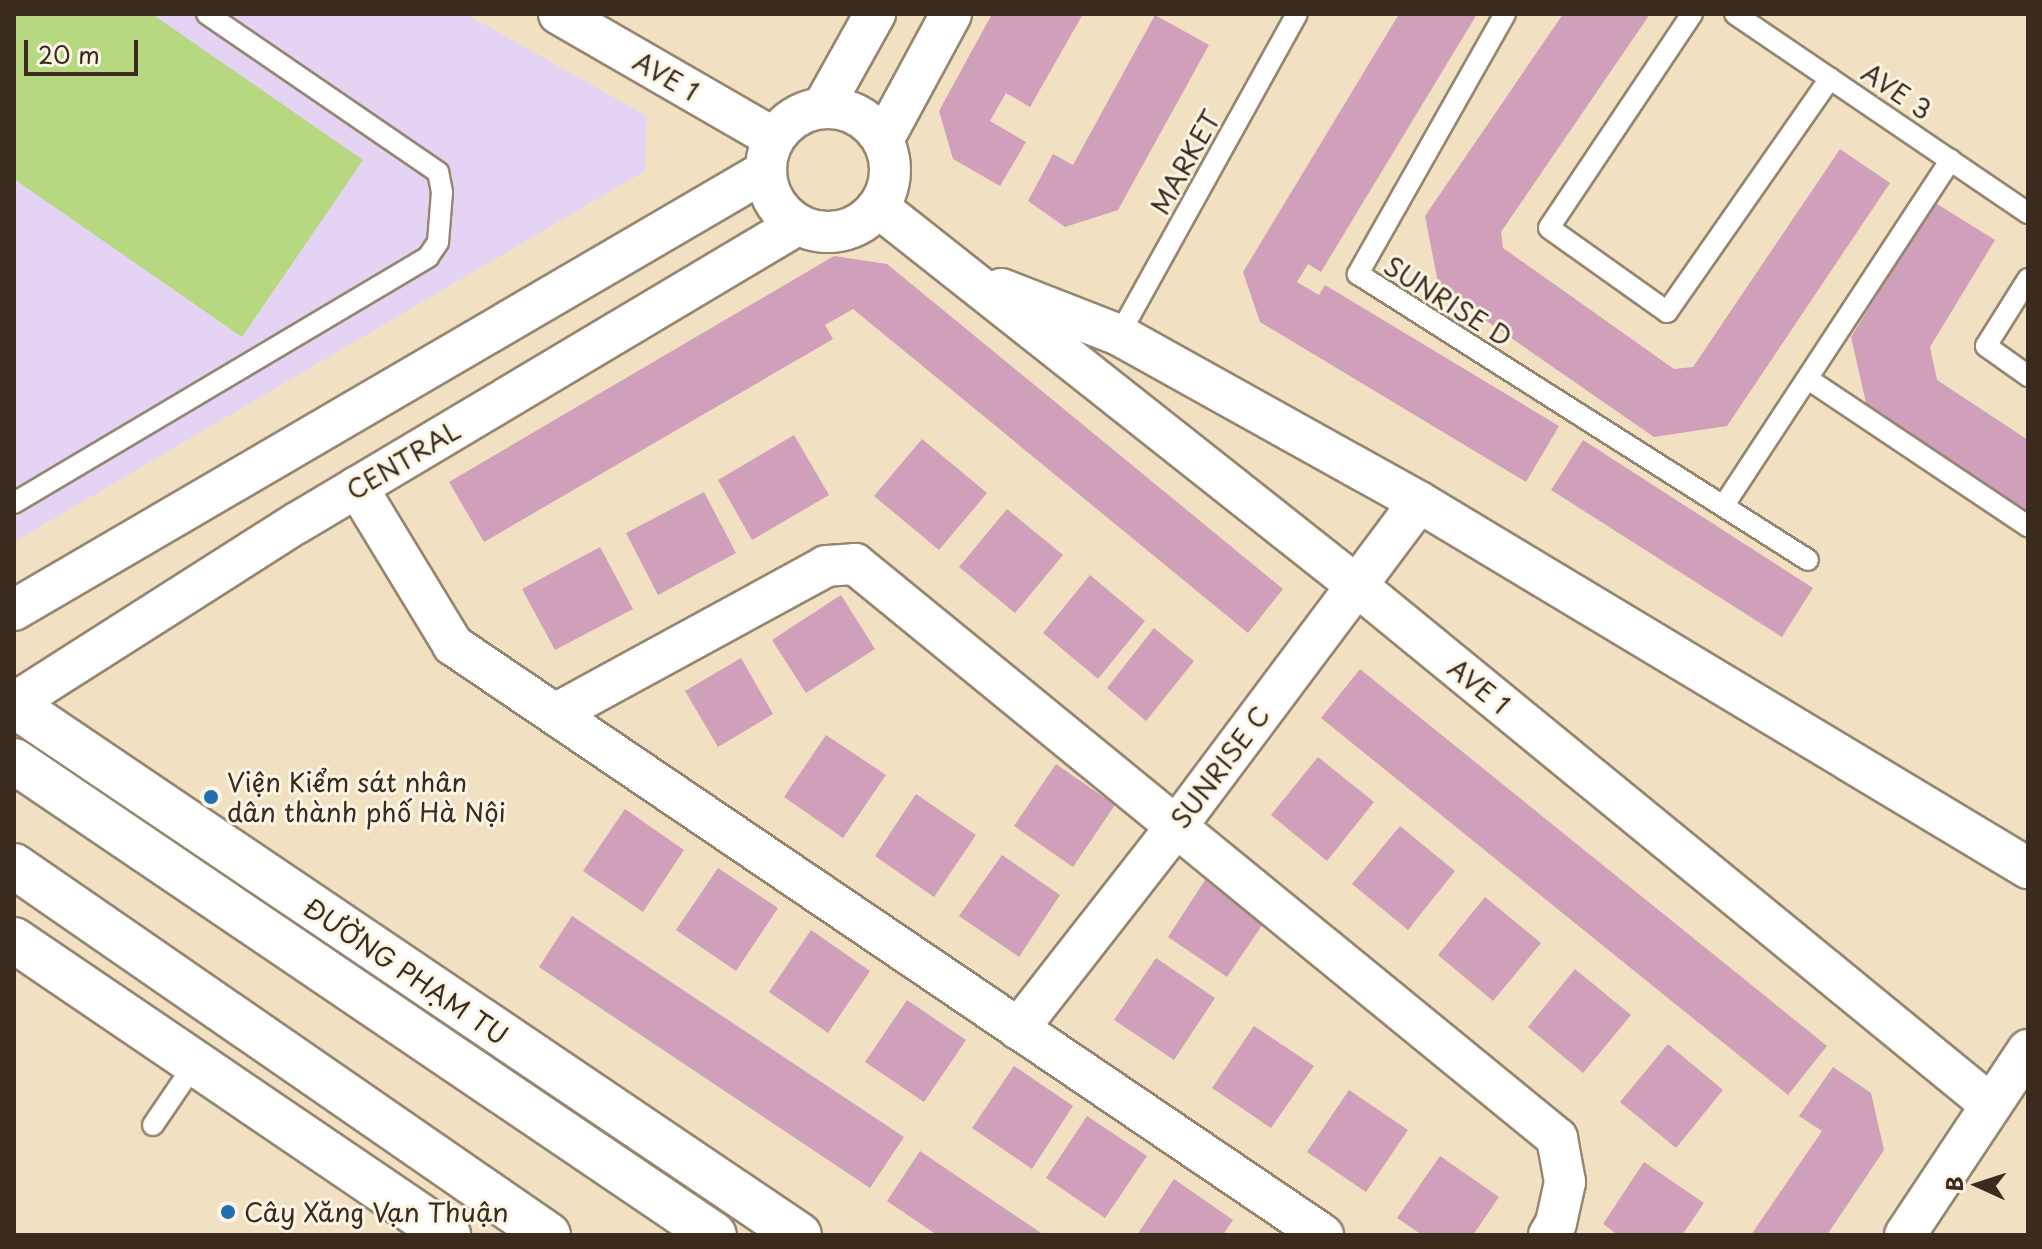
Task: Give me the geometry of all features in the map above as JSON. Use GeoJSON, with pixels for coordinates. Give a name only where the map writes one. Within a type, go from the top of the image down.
{"type":"FeatureCollection","features":[{"type":"Feature","properties":{"kind":"main road","name":"ĐƯỜNG PHẠM TU"},"geometry":{"type":"LineString","coordinates":[[14,704],[799,1235]]}},
{"type":"Feature","properties":{"kind":"main road","name":"ĐƯỜNG PHẠM TU"},"geometry":{"type":"LineString","coordinates":[[14,761],[714,1235]]}},
{"type":"Feature","properties":{"kind":"main road"},"geometry":{"type":"LineString","coordinates":[[14,866],[548,1235]]}},
{"type":"Feature","properties":{"kind":"main road"},"geometry":{"type":"LineString","coordinates":[[14,940],[448,1235]]}},
{"type":"Feature","properties":{"kind":"street","name":"AVE 1"},"geometry":{"type":"LineString","coordinates":[[559,14],[770,154]]}},
{"type":"Feature","properties":{"kind":"street"},"geometry":{"type":"LineString","coordinates":[[823,107],[875,14]]}},
{"type":"Feature","properties":{"kind":"street"},"geometry":{"type":"LineString","coordinates":[[883,140],[951,14]]}},
{"type":"Feature","properties":{"kind":"street"},"geometry":{"type":"LineString","coordinates":[[823,107],[844,109],[864,118],[883,140],[891,174],[885,196],[878,207],[856,227],[836,233],[816,232],[797,225],[781,213],[770,196],[770,154],[787,123],[804,112],[823,107]]}},
{"type":"Feature","properties":{"kind":"street"},"geometry":{"type":"LineString","coordinates":[[14,610],[770,154]]}},
{"type":"Feature","properties":{"kind":"street","name":"AVE 1"},"geometry":{"type":"LineString","coordinates":[[878,207],[1356,585],[1991,1105]]}},
{"type":"Feature","properties":{"kind":"street","name":"CENTRAL"},"geometry":{"type":"LineString","coordinates":[[14,704],[357,487],[797,225]]}},
{"type":"Feature","properties":{"kind":"street","name":"AVE 1"},"geometry":{"type":"LineString","coordinates":[[962,274],[1119,335],[1419,502],[2028,868]]}},
{"type":"Feature","properties":{"kind":"street"},"geometry":{"type":"LineString","coordinates":[[1149,421],[1182,370]]}},
{"type":"Feature","properties":{"kind":"street"},"geometry":{"type":"LineString","coordinates":[[357,487],[453,645],[1323,1235]]}},
{"type":"Feature","properties":{"kind":"street","name":"SUNRISE C"},"geometry":{"type":"LineString","coordinates":[[1018,1029],[1176,827],[1419,502]]}},
{"type":"Feature","properties":{"kind":"street"},"geometry":{"type":"LineString","coordinates":[[555,714],[826,566],[855,564],[1557,1138],[1565,1182],[1556,1223],[1549,1235]]}},
{"type":"Feature","properties":{"kind":"street"},"geometry":{"type":"LineString","coordinates":[[1905,1235],[2028,1050]]}},
{"type":"Feature","properties":{"kind":"lane"},"geometry":{"type":"LineString","coordinates":[[14,503],[428,257],[438,242],[442,192],[438,172],[207,14]]}},
{"type":"Feature","properties":{"kind":"lane","name":"MARKET"},"geometry":{"type":"LineString","coordinates":[[1119,335],[1297,14]]}},
{"type":"Feature","properties":{"kind":"lane","name":"SUNRISE D"},"geometry":{"type":"LineString","coordinates":[[1505,14],[1358,274],[1808,560]]}},
{"type":"Feature","properties":{"kind":"lane"},"geometry":{"type":"LineString","coordinates":[[1692,14],[1549,228],[1667,312],[1830,78]]}},
{"type":"Feature","properties":{"kind":"lane","name":"AVE 3"},"geometry":{"type":"LineString","coordinates":[[1735,14],[2028,213]]}},
{"type":"Feature","properties":{"kind":"lane"},"geometry":{"type":"LineString","coordinates":[[1724,505],[1951,160]]}},
{"type":"Feature","properties":{"kind":"lane"},"geometry":{"type":"LineString","coordinates":[[2028,279],[1986,346],[2028,376]]}},
{"type":"Feature","properties":{"kind":"lane"},"geometry":{"type":"LineString","coordinates":[[1808,379],[2028,526]]}},
{"type":"Feature","properties":{"kind":"lane"},"geometry":{"type":"LineString","coordinates":[[153,1125],[196,1062]]}},
{"type":"Feature","properties":{"kind":"shaded area"},"geometry":{"type":"Polygon","coordinates":[[[14,14],[466,14],[647,116],[645,171],[14,542],[14,14]]]}},
{"type":"Feature","properties":{"kind":"green space"},"geometry":{"type":"Polygon","coordinates":[[[14,14],[152,14],[363,160],[242,337],[14,179],[14,14]]]}},
{"type":"Feature","properties":{"kind":"building"},"geometry":{"type":"Polygon","coordinates":[[[992,14],[1083,14],[1030,107],[1006,93],[990,121],[1026,142],[1000,186],[953,159],[939,111],[992,14]]]}},
{"type":"Feature","properties":{"kind":"building"},"geometry":{"type":"Polygon","coordinates":[[[1399,14],[1477,14],[1321,272],[1308,264],[1297,282],[1319,295],[1325,285],[1559,426],[1526,482],[1260,322],[1243,272],[1399,14]]]}},
{"type":"Feature","properties":{"kind":"building"},"geometry":{"type":"Polygon","coordinates":[[[1563,14],[1650,14],[1501,232],[1503,248],[1674,369],[1693,367],[1840,149],[1890,183],[1727,426],[1654,437],[1439,288],[1425,216],[1563,14]]]}},
{"type":"Feature","properties":{"kind":"building"},"geometry":{"type":"Polygon","coordinates":[[[1155,15],[1209,45],[1118,210],[1065,227],[1028,201],[1053,154],[1073,165],[1155,15]]]}},
{"type":"Feature","properties":{"kind":"building"},"geometry":{"type":"Polygon","coordinates":[[[1934,202],[1995,240],[1930,347],[1937,380],[2028,440],[2028,522],[1869,416],[1851,337],[1934,202]]]}},
{"type":"Feature","properties":{"kind":"building"},"geometry":{"type":"Polygon","coordinates":[[[834,256],[887,264],[1283,589],[1248,633],[853,309],[825,325],[833,339],[484,542],[449,482],[834,256]]]}},
{"type":"Feature","properties":{"kind":"building"},"geometry":{"type":"Polygon","coordinates":[[[794,435],[829,495],[752,540],[718,480],[794,435]]]}},
{"type":"Feature","properties":{"kind":"building"},"geometry":{"type":"Polygon","coordinates":[[[922,439],[987,493],[939,550],[874,496],[922,439]]]}},
{"type":"Feature","properties":{"kind":"building"},"geometry":{"type":"Polygon","coordinates":[[[1583,440],[1813,588],[1782,637],[1551,490],[1583,440]]]}},
{"type":"Feature","properties":{"kind":"building"},"geometry":{"type":"Polygon","coordinates":[[[704,492],[736,553],[658,595],[626,533],[704,492]]]}},
{"type":"Feature","properties":{"kind":"building"},"geometry":{"type":"Polygon","coordinates":[[[1007,509],[1063,555],[1015,613],[959,567],[1007,509]]]}},
{"type":"Feature","properties":{"kind":"building"},"geometry":{"type":"Polygon","coordinates":[[[600,547],[633,609],[555,650],[522,589],[600,547]]]}},
{"type":"Feature","properties":{"kind":"building"},"geometry":{"type":"Polygon","coordinates":[[[1090,575],[1145,621],[1098,679],[1043,633],[1090,575]]]}},
{"type":"Feature","properties":{"kind":"building"},"geometry":{"type":"Polygon","coordinates":[[[841,595],[875,649],[806,693],[772,640],[841,595]]]}},
{"type":"Feature","properties":{"kind":"building"},"geometry":{"type":"Polygon","coordinates":[[[1154,628],[1194,661],[1146,721],[1107,688],[1154,628]]]}},
{"type":"Feature","properties":{"kind":"building"},"geometry":{"type":"Polygon","coordinates":[[[741,658],[773,714],[718,747],[685,691],[741,658]]]}},
{"type":"Feature","properties":{"kind":"building"},"geometry":{"type":"Polygon","coordinates":[[[1360,669],[1827,1046],[1788,1095],[1321,718],[1360,669]]]}},
{"type":"Feature","properties":{"kind":"building"},"geometry":{"type":"Polygon","coordinates":[[[826,735],[886,775],[843,838],[784,797],[826,735]]]}},
{"type":"Feature","properties":{"kind":"building"},"geometry":{"type":"Polygon","coordinates":[[[1318,757],[1374,802],[1327,861],[1271,815],[1318,757]]]}},
{"type":"Feature","properties":{"kind":"building"},"geometry":{"type":"Polygon","coordinates":[[[1056,764],[1115,805],[1073,867],[1014,826],[1056,764]]]}},
{"type":"Feature","properties":{"kind":"building"},"geometry":{"type":"Polygon","coordinates":[[[916,794],[976,835],[934,897],[875,856],[916,794]]]}},
{"type":"Feature","properties":{"kind":"building"},"geometry":{"type":"Polygon","coordinates":[[[625,809],[684,850],[643,912],[583,871],[625,809]]]}},
{"type":"Feature","properties":{"kind":"building"},"geometry":{"type":"Polygon","coordinates":[[[1400,826],[1455,871],[1408,930],[1352,884],[1400,826]]]}},
{"type":"Feature","properties":{"kind":"building"},"geometry":{"type":"Polygon","coordinates":[[[1002,855],[1060,895],[1019,957],[959,916],[1002,855]]]}},
{"type":"Feature","properties":{"kind":"building"},"geometry":{"type":"Polygon","coordinates":[[[718,868],[778,908],[736,971],[676,930],[718,868]]]}},
{"type":"Feature","properties":{"kind":"building"},"geometry":{"type":"Polygon","coordinates":[[[1209,874],[1269,915],[1227,977],[1168,937],[1209,874]]]}},
{"type":"Feature","properties":{"kind":"building"},"geometry":{"type":"Polygon","coordinates":[[[1485,897],[1541,943],[1493,1001],[1438,955],[1485,897]]]}},
{"type":"Feature","properties":{"kind":"building"},"geometry":{"type":"Polygon","coordinates":[[[572,916],[904,1137],[870,1188],[539,967],[572,916]]]}},
{"type":"Feature","properties":{"kind":"building"},"geometry":{"type":"Polygon","coordinates":[[[811,930],[870,971],[828,1033],[769,992],[811,930]]]}},
{"type":"Feature","properties":{"kind":"building"},"geometry":{"type":"Polygon","coordinates":[[[1156,958],[1215,998],[1174,1060],[1114,1020],[1156,958]]]}},
{"type":"Feature","properties":{"kind":"building"},"geometry":{"type":"Polygon","coordinates":[[[1575,969],[1631,1015],[1583,1073],[1528,1027],[1575,969]]]}},
{"type":"Feature","properties":{"kind":"building"},"geometry":{"type":"Polygon","coordinates":[[[907,1000],[966,1040],[924,1102],[865,1062],[907,1000]]]}},
{"type":"Feature","properties":{"kind":"building"},"geometry":{"type":"Polygon","coordinates":[[[1254,1026],[1314,1066],[1271,1128],[1212,1088],[1254,1026]]]}},
{"type":"Feature","properties":{"kind":"building"},"geometry":{"type":"Polygon","coordinates":[[[1668,1044],[1723,1090],[1676,1148],[1620,1102],[1668,1044]]]}},
{"type":"Feature","properties":{"kind":"building"},"geometry":{"type":"Polygon","coordinates":[[[1014,1066],[1073,1106],[1032,1169],[972,1128],[1014,1066]]]}},
{"type":"Feature","properties":{"kind":"building"},"geometry":{"type":"Polygon","coordinates":[[[1833,1067],[1871,1093],[1884,1150],[1827,1235],[1751,1235],[1822,1131],[1799,1116],[1833,1067]]]}},
{"type":"Feature","properties":{"kind":"building"},"geometry":{"type":"Polygon","coordinates":[[[1349,1090],[1408,1130],[1366,1192],[1307,1152],[1349,1090]]]}},
{"type":"Feature","properties":{"kind":"building"},"geometry":{"type":"Polygon","coordinates":[[[1087,1116],[1147,1156],[1105,1218],[1046,1178],[1087,1116]]]}},
{"type":"Feature","properties":{"kind":"building"},"geometry":{"type":"Polygon","coordinates":[[[920,1151],[1044,1235],[937,1235],[887,1201],[920,1151]]]}},
{"type":"Feature","properties":{"kind":"building"},"geometry":{"type":"Polygon","coordinates":[[[1440,1156],[1499,1197],[1473,1235],[1422,1235],[1397,1218],[1440,1156]]]}},
{"type":"Feature","properties":{"kind":"building"},"geometry":{"type":"Polygon","coordinates":[[[1644,1162],[1704,1203],[1682,1235],[1618,1235],[1603,1224],[1644,1162]]]}},
{"type":"Feature","properties":{"kind":"building"},"geometry":{"type":"Polygon","coordinates":[[[1174,1179],[1233,1220],[1223,1235],[1137,1235],[1174,1179]]]}},
{"type":"Feature","properties":{"kind":"place","name":"Viện Kiểm sát nhân dân thành phố Hà Nội"},"geometry":{"type":"Point","coordinates":[211,797]}},
{"type":"Feature","properties":{"kind":"place","name":"Cây Xăng Vạn Thuận"},"geometry":{"type":"Point","coordinates":[228,1212]}}]}
